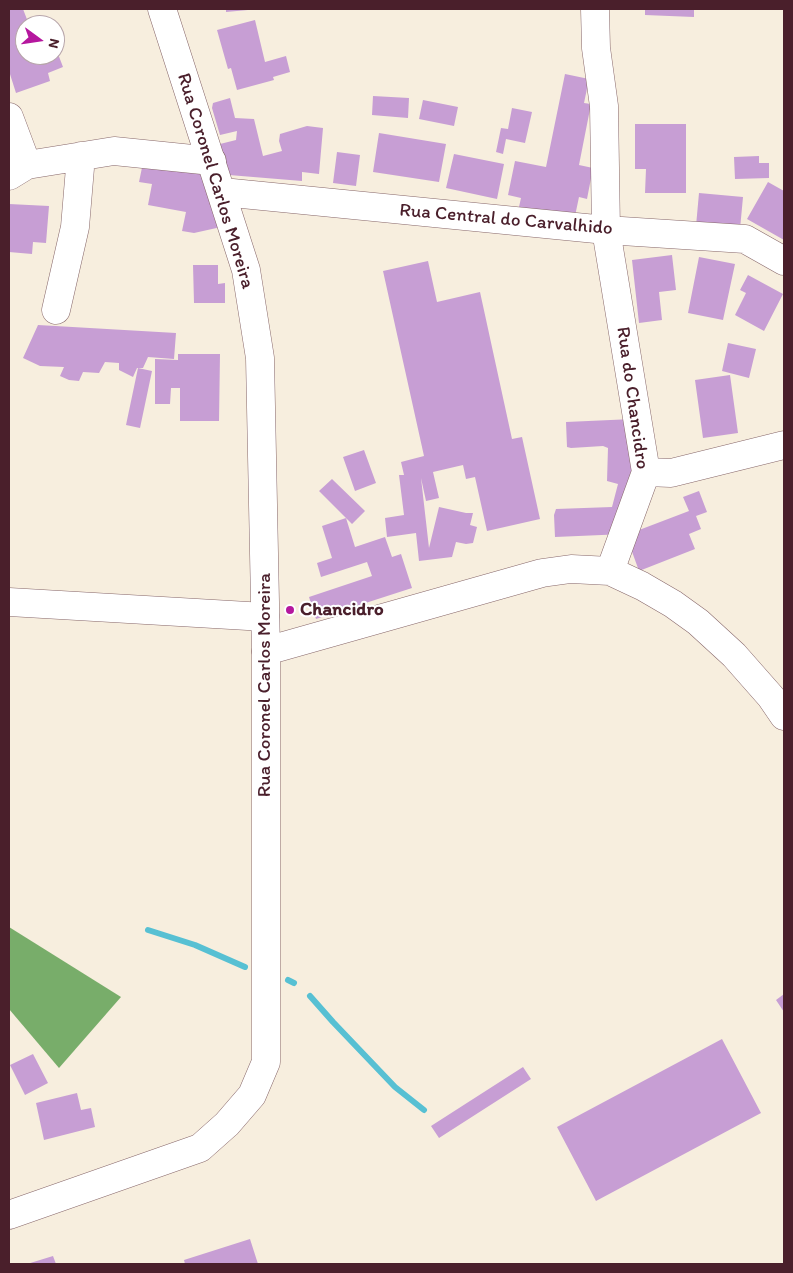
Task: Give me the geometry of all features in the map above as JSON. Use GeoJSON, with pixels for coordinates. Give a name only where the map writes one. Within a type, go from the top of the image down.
{"type":"FeatureCollection","features":[{"type":"Feature","properties":{"kind":"street","name":"Rua Coronel Carlos Moreira"},"geometry":{"type":"LineString","coordinates":[[9,1215],[200,1148],[227,1124],[252,1095],[266,1062],[266,651],[260,358],[246,270],[162,9]]}},
{"type":"Feature","properties":{"kind":"street"},"geometry":{"type":"LineString","coordinates":[[577,9],[596,48]]}},
{"type":"Feature","properties":{"kind":"street"},"geometry":{"type":"LineString","coordinates":[[595,9],[596,48]]}},
{"type":"Feature","properties":{"kind":"street"},"geometry":{"type":"LineString","coordinates":[[596,48],[608,9]]}},
{"type":"Feature","properties":{"kind":"street","name":"Rua do Chancidro"},"geometry":{"type":"LineString","coordinates":[[596,48],[604,106],[606,230],[646,472],[610,571]]}},
{"type":"Feature","properties":{"kind":"street"},"geometry":{"type":"LineString","coordinates":[[9,117],[18,171],[81,156],[114,151],[212,161]]}},
{"type":"Feature","properties":{"kind":"street"},"geometry":{"type":"LineString","coordinates":[[56,310],[75,227],[81,156]]}},
{"type":"Feature","properties":{"kind":"street","name":"Rua Central do Carvalhido"},"geometry":{"type":"LineString","coordinates":[[222,192],[606,230],[745,239],[784,261]]}},
{"type":"Feature","properties":{"kind":"street"},"geometry":{"type":"LineString","coordinates":[[646,472],[671,473],[784,445]]}},
{"type":"Feature","properties":{"kind":"street"},"geometry":{"type":"LineString","coordinates":[[266,651],[542,573],[571,569],[610,571],[642,586],[673,604],[698,622],[734,655],[771,696],[784,716]]}},
{"type":"Feature","properties":{"kind":"street"},"geometry":{"type":"LineString","coordinates":[[9,602],[265,617]]}},
{"type":"Feature","properties":{"kind":"green space"},"geometry":{"type":"Polygon","coordinates":[[[9,927],[121,997],[59,1068],[9,1009],[9,927]]]}},
{"type":"Feature","properties":{"kind":"building"},"geometry":{"type":"Polygon","coordinates":[[[9,9],[23,9],[25,15],[15,15],[15,65],[62,65],[63,67],[48,73],[50,81],[16,93],[9,71],[9,9]]]}},
{"type":"Feature","properties":{"kind":"building"},"geometry":{"type":"Polygon","coordinates":[[[226,9],[248,9],[248,10],[226,12],[226,9]]]}},
{"type":"Feature","properties":{"kind":"building"},"geometry":{"type":"Polygon","coordinates":[[[645,9],[694,9],[694,17],[645,15],[645,9]]]}},
{"type":"Feature","properties":{"kind":"building"},"geometry":{"type":"Polygon","coordinates":[[[255,20],[265,62],[286,56],[290,72],[273,77],[274,80],[237,90],[231,68],[228,69],[217,30],[255,20]]]}},
{"type":"Feature","properties":{"kind":"building"},"geometry":{"type":"Polygon","coordinates":[[[565,74],[589,79],[584,103],[591,104],[579,165],[593,168],[587,199],[579,197],[575,216],[519,207],[521,198],[508,195],[515,161],[546,167],[565,74]]]}},
{"type":"Feature","properties":{"kind":"building"},"geometry":{"type":"Polygon","coordinates":[[[373,96],[409,98],[408,118],[372,115],[373,96]]]}},
{"type":"Feature","properties":{"kind":"building"},"geometry":{"type":"Polygon","coordinates":[[[230,98],[235,118],[254,119],[263,156],[282,151],[279,141],[280,134],[307,126],[323,128],[319,174],[302,172],[302,181],[229,175],[220,144],[236,140],[237,131],[220,135],[212,108],[213,103],[230,98]]]}},
{"type":"Feature","properties":{"kind":"building"},"geometry":{"type":"Polygon","coordinates":[[[423,100],[458,107],[454,126],[419,119],[423,100]]]}},
{"type":"Feature","properties":{"kind":"building"},"geometry":{"type":"Polygon","coordinates":[[[512,108],[532,112],[525,143],[506,139],[503,154],[496,152],[501,128],[508,129],[512,108]]]}},
{"type":"Feature","properties":{"kind":"building"},"geometry":{"type":"Polygon","coordinates":[[[635,124],[686,124],[686,193],[645,193],[646,169],[635,169],[635,124]]]}},
{"type":"Feature","properties":{"kind":"building"},"geometry":{"type":"Polygon","coordinates":[[[379,133],[446,144],[439,182],[373,172],[379,133]]]}},
{"type":"Feature","properties":{"kind":"building"},"geometry":{"type":"Polygon","coordinates":[[[337,152],[360,155],[356,186],[333,183],[337,152]]]}},
{"type":"Feature","properties":{"kind":"building"},"geometry":{"type":"Polygon","coordinates":[[[454,154],[504,164],[497,199],[446,188],[454,154]]]}},
{"type":"Feature","properties":{"kind":"building"},"geometry":{"type":"Polygon","coordinates":[[[759,156],[759,163],[769,163],[769,178],[735,179],[734,157],[759,156]]]}},
{"type":"Feature","properties":{"kind":"building"},"geometry":{"type":"Polygon","coordinates":[[[144,158],[209,170],[221,227],[194,233],[182,231],[186,212],[148,205],[152,184],[139,182],[144,158]]]}},
{"type":"Feature","properties":{"kind":"building"},"geometry":{"type":"Polygon","coordinates":[[[768,182],[784,191],[784,240],[747,219],[768,182]]]}},
{"type":"Feature","properties":{"kind":"building"},"geometry":{"type":"Polygon","coordinates":[[[699,193],[743,197],[740,229],[696,226],[699,193]]]}},
{"type":"Feature","properties":{"kind":"building"},"geometry":{"type":"Polygon","coordinates":[[[9,204],[49,206],[46,243],[33,242],[32,254],[9,252],[9,204]]]}},
{"type":"Feature","properties":{"kind":"building"},"geometry":{"type":"Polygon","coordinates":[[[672,255],[676,290],[659,292],[662,320],[639,323],[632,260],[672,255]]]}},
{"type":"Feature","properties":{"kind":"building"},"geometry":{"type":"Polygon","coordinates":[[[699,257],[735,264],[723,320],[688,313],[699,257]]]}},
{"type":"Feature","properties":{"kind":"building"},"geometry":{"type":"Polygon","coordinates":[[[428,261],[437,302],[480,292],[512,439],[522,437],[540,519],[487,531],[475,477],[466,479],[463,465],[433,472],[439,498],[426,501],[421,478],[429,548],[439,507],[473,513],[470,525],[477,527],[473,543],[456,542],[452,557],[419,561],[416,533],[387,537],[385,518],[404,515],[399,475],[404,475],[401,462],[424,456],[383,271],[428,261]]]}},
{"type":"Feature","properties":{"kind":"building"},"geometry":{"type":"Polygon","coordinates":[[[193,265],[218,265],[218,284],[225,283],[225,303],[194,303],[193,265]]]}},
{"type":"Feature","properties":{"kind":"building"},"geometry":{"type":"Polygon","coordinates":[[[748,275],[783,294],[764,331],[735,315],[746,293],[740,290],[748,275]]]}},
{"type":"Feature","properties":{"kind":"building"},"geometry":{"type":"Polygon","coordinates":[[[38,325],[176,333],[174,359],[148,357],[143,368],[137,368],[133,377],[119,370],[119,363],[105,362],[99,373],[83,372],[79,381],[69,380],[60,376],[64,367],[40,366],[23,358],[38,325]]]}},
{"type":"Feature","properties":{"kind":"building"},"geometry":{"type":"Polygon","coordinates":[[[728,343],[756,349],[749,378],[722,371],[728,343]]]}},
{"type":"Feature","properties":{"kind":"building"},"geometry":{"type":"Polygon","coordinates":[[[178,354],[220,354],[219,421],[180,421],[180,388],[171,388],[170,404],[155,404],[155,359],[178,360],[178,354]]]}},
{"type":"Feature","properties":{"kind":"building"},"geometry":{"type":"Polygon","coordinates":[[[138,368],[152,371],[140,428],[126,425],[138,368]]]}},
{"type":"Feature","properties":{"kind":"building"},"geometry":{"type":"Polygon","coordinates":[[[730,375],[738,433],[703,438],[695,380],[730,375]]]}},
{"type":"Feature","properties":{"kind":"building"},"geometry":{"type":"Polygon","coordinates":[[[633,419],[636,495],[625,534],[555,537],[554,515],[556,509],[612,507],[618,484],[607,481],[608,448],[603,446],[567,447],[566,422],[633,419]]]}},
{"type":"Feature","properties":{"kind":"building"},"geometry":{"type":"Polygon","coordinates":[[[364,450],[376,483],[355,491],[343,457],[364,450]]]}},
{"type":"Feature","properties":{"kind":"building"},"geometry":{"type":"Polygon","coordinates":[[[332,479],[365,511],[352,524],[319,491],[332,479]]]}},
{"type":"Feature","properties":{"kind":"building"},"geometry":{"type":"Polygon","coordinates":[[[699,491],[707,512],[696,516],[701,529],[689,534],[695,549],[639,571],[626,535],[689,511],[683,497],[699,491]]]}},
{"type":"Feature","properties":{"kind":"building"},"geometry":{"type":"Polygon","coordinates":[[[346,518],[355,547],[385,537],[392,557],[401,554],[412,588],[316,619],[309,597],[372,576],[367,562],[321,577],[317,563],[332,558],[322,526],[346,518]]]}},
{"type":"Feature","properties":{"kind":"building"},"geometry":{"type":"Polygon","coordinates":[[[784,994],[784,1012],[776,1000],[784,994]]]}},
{"type":"Feature","properties":{"kind":"building"},"geometry":{"type":"Polygon","coordinates":[[[722,1039],[761,1113],[596,1201],[557,1127],[722,1039]]]}},
{"type":"Feature","properties":{"kind":"building"},"geometry":{"type":"Polygon","coordinates":[[[33,1054],[48,1083],[25,1095],[10,1065],[33,1054]]]}},
{"type":"Feature","properties":{"kind":"building"},"geometry":{"type":"Polygon","coordinates":[[[523,1067],[531,1079],[439,1138],[431,1126],[523,1067]]]}},
{"type":"Feature","properties":{"kind":"building"},"geometry":{"type":"Polygon","coordinates":[[[77,1093],[81,1110],[91,1108],[95,1127],[44,1140],[36,1103],[77,1093]]]}},
{"type":"Feature","properties":{"kind":"building"},"geometry":{"type":"Polygon","coordinates":[[[250,1239],[258,1264],[185,1264],[184,1260],[250,1239]]]}},
{"type":"Feature","properties":{"kind":"building"},"geometry":{"type":"Polygon","coordinates":[[[53,1256],[56,1264],[27,1264],[53,1256]]]}},
{"type":"Feature","properties":{"kind":"waterway"},"geometry":{"type":"LineString","coordinates":[[148,930],[195,945],[245,967]]}},
{"type":"Feature","properties":{"kind":"waterway"},"geometry":{"type":"LineString","coordinates":[[288,980],[294,983]]}},
{"type":"Feature","properties":{"kind":"waterway"},"geometry":{"type":"LineString","coordinates":[[310,996],[395,1087],[424,1110]]}},
{"type":"Feature","properties":{"kind":"place","name":"Chancidro"},"geometry":{"type":"Point","coordinates":[290,610]}}]}
